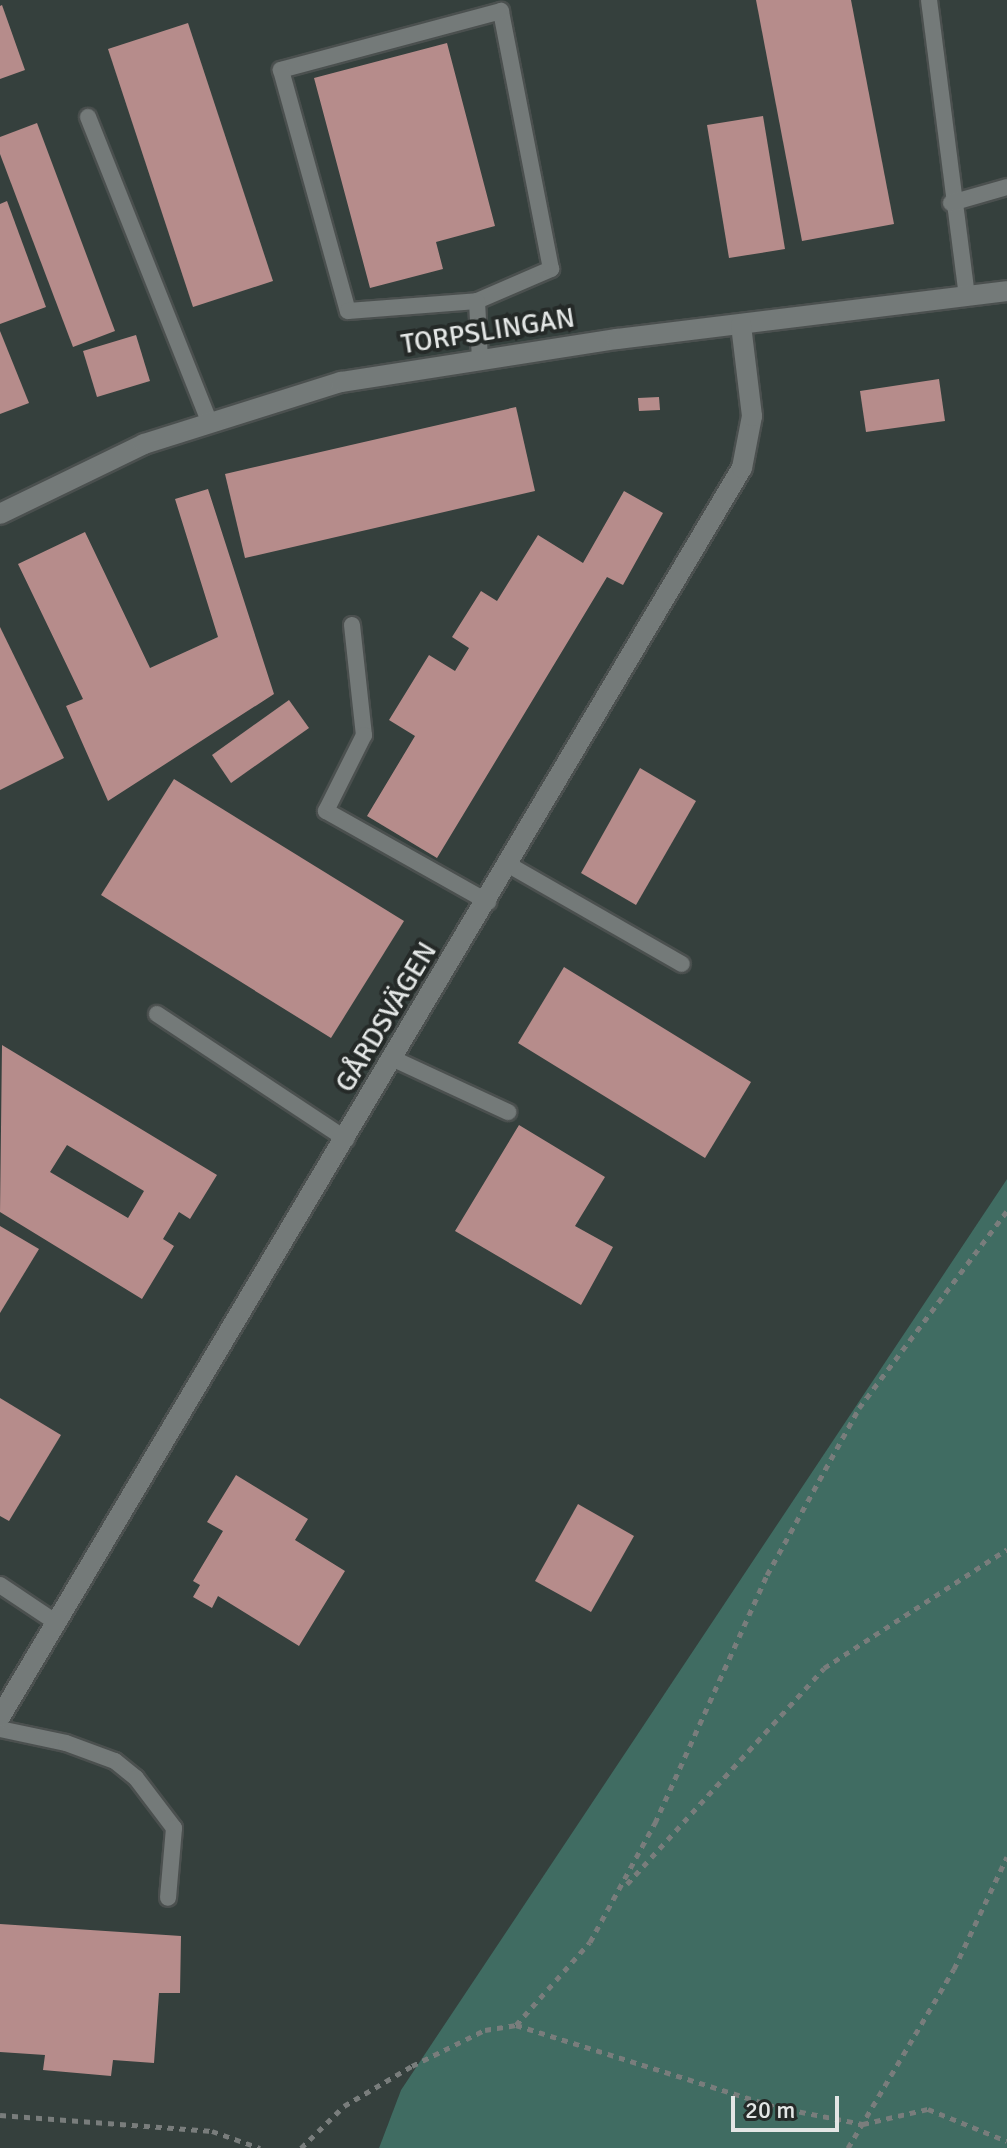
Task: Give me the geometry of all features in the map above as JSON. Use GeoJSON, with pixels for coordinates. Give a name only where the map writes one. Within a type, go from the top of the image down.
{"type":"FeatureCollection","features":[{"type":"Feature","properties":{"kind":"street","name":"TORPSLINGAN"},"geometry":{"type":"LineString","coordinates":[[2,508],[144,444],[341,382],[480,360],[1007,291]]}},
{"type":"Feature","properties":{"kind":"street","name":"GÅRDSVÄGEN"},"geometry":{"type":"LineString","coordinates":[[0,1717],[488,902],[742,468],[752,416],[741,325]]}},
{"type":"Feature","properties":{"kind":"lane"},"geometry":{"type":"LineString","coordinates":[[929,0],[951,203],[967,296]]}},
{"type":"Feature","properties":{"kind":"lane"},"geometry":{"type":"LineString","coordinates":[[501,11],[551,269],[477,301],[348,311],[281,70],[501,11]]}},
{"type":"Feature","properties":{"kind":"lane"},"geometry":{"type":"LineString","coordinates":[[88,117],[210,424]]}},
{"type":"Feature","properties":{"kind":"lane"},"geometry":{"type":"LineString","coordinates":[[951,203],[1007,187]]}},
{"type":"Feature","properties":{"kind":"lane"},"geometry":{"type":"LineString","coordinates":[[477,301],[480,360]]}},
{"type":"Feature","properties":{"kind":"lane"},"geometry":{"type":"LineString","coordinates":[[352,625],[364,735],[326,811],[488,902]]}},
{"type":"Feature","properties":{"kind":"lane"},"geometry":{"type":"LineString","coordinates":[[509,865],[682,964]]}},
{"type":"Feature","properties":{"kind":"lane"},"geometry":{"type":"LineString","coordinates":[[157,1014],[346,1139]]}},
{"type":"Feature","properties":{"kind":"lane"},"geometry":{"type":"LineString","coordinates":[[394,1059],[508,1112]]}},
{"type":"Feature","properties":{"kind":"lane"},"geometry":{"type":"LineString","coordinates":[[0,1585],[57,1623]]}},
{"type":"Feature","properties":{"kind":"lane"},"geometry":{"type":"LineString","coordinates":[[0,1729],[66,1743],[115,1761],[136,1778],[174,1828],[168,1898]]}},
{"type":"Feature","properties":{"kind":"path"},"geometry":{"type":"LineString","coordinates":[[516,2025],[590,1942],[620,1890],[767,1575],[859,1408],[1007,1211]]}},
{"type":"Feature","properties":{"kind":"path"},"geometry":{"type":"LineString","coordinates":[[620,1890],[824,1668],[1007,1549]]}},
{"type":"Feature","properties":{"kind":"path"},"geometry":{"type":"LineString","coordinates":[[848,2148],[954,1969],[1007,1857]]}},
{"type":"Feature","properties":{"kind":"path"},"geometry":{"type":"LineString","coordinates":[[301,2148],[344,2106],[412,2066],[485,2030],[516,2025],[776,2107],[863,2124],[928,2109],[1007,2141]]}},
{"type":"Feature","properties":{"kind":"path"},"geometry":{"type":"LineString","coordinates":[[0,2115],[212,2131],[260,2148]]}},
{"type":"Feature","properties":{"kind":"shaded area"},"geometry":{"type":"Polygon","coordinates":[[[0,0],[1007,0],[1007,1179],[401,2090],[379,2148],[0,2148],[0,0]]]}},
{"type":"Feature","properties":{"kind":"green space"},"geometry":{"type":"Polygon","coordinates":[[[1007,1179],[1007,2148],[379,2148],[401,2090],[1007,1179]]]}},
{"type":"Feature","properties":{"kind":"building"},"geometry":{"type":"Polygon","coordinates":[[[756,0],[851,0],[894,224],[802,241],[756,0]]]}},
{"type":"Feature","properties":{"kind":"building"},"geometry":{"type":"Polygon","coordinates":[[[0,6],[25,70],[0,79],[0,6]]]}},
{"type":"Feature","properties":{"kind":"building"},"geometry":{"type":"Polygon","coordinates":[[[188,23],[273,281],[193,307],[108,49],[188,23]]]}},
{"type":"Feature","properties":{"kind":"building"},"geometry":{"type":"Polygon","coordinates":[[[447,43],[495,226],[436,242],[443,269],[370,288],[314,78],[447,43]]]}},
{"type":"Feature","properties":{"kind":"building"},"geometry":{"type":"Polygon","coordinates":[[[763,116],[785,249],[729,258],[707,125],[763,116]]]}},
{"type":"Feature","properties":{"kind":"building"},"geometry":{"type":"Polygon","coordinates":[[[37,123],[115,331],[73,347],[0,154],[0,137],[37,123]]]}},
{"type":"Feature","properties":{"kind":"building"},"geometry":{"type":"Polygon","coordinates":[[[7,201],[46,307],[0,324],[0,204],[7,201]]]}},
{"type":"Feature","properties":{"kind":"building"},"geometry":{"type":"Polygon","coordinates":[[[0,331],[29,403],[0,414],[0,331]]]}},
{"type":"Feature","properties":{"kind":"building"},"geometry":{"type":"Polygon","coordinates":[[[136,335],[150,381],[97,397],[83,351],[136,335]]]}},
{"type":"Feature","properties":{"kind":"building"},"geometry":{"type":"Polygon","coordinates":[[[939,379],[945,421],[866,432],[860,391],[939,379]]]}},
{"type":"Feature","properties":{"kind":"building"},"geometry":{"type":"Polygon","coordinates":[[[659,397],[660,410],[639,411],[638,398],[659,397]]]}},
{"type":"Feature","properties":{"kind":"building"},"geometry":{"type":"Polygon","coordinates":[[[516,407],[535,491],[245,558],[225,474],[516,407]]]}},
{"type":"Feature","properties":{"kind":"building"},"geometry":{"type":"Polygon","coordinates":[[[208,489],[274,694],[108,801],[66,706],[83,699],[18,564],[85,532],[150,668],[218,637],[175,499],[208,489]]]}},
{"type":"Feature","properties":{"kind":"building"},"geometry":{"type":"Polygon","coordinates":[[[624,491],[663,513],[623,585],[607,577],[437,858],[367,816],[415,736],[389,720],[429,655],[455,671],[469,648],[452,637],[481,591],[497,601],[538,535],[583,563],[624,491]]]}},
{"type":"Feature","properties":{"kind":"building"},"geometry":{"type":"Polygon","coordinates":[[[0,627],[64,758],[0,790],[0,627]]]}},
{"type":"Feature","properties":{"kind":"building"},"geometry":{"type":"Polygon","coordinates":[[[289,700],[309,728],[231,783],[212,755],[289,700]]]}},
{"type":"Feature","properties":{"kind":"building"},"geometry":{"type":"Polygon","coordinates":[[[640,768],[696,801],[636,905],[581,873],[640,768]]]}},
{"type":"Feature","properties":{"kind":"building"},"geometry":{"type":"Polygon","coordinates":[[[174,779],[404,921],[331,1038],[101,895],[174,779]]]}},
{"type":"Feature","properties":{"kind":"building"},"geometry":{"type":"Polygon","coordinates":[[[564,967],[751,1082],[705,1158],[518,1043],[564,967]]]}},
{"type":"Feature","properties":{"kind":"building"},"geometry":{"type":"Polygon","coordinates":[[[2,1045],[217,1175],[190,1219],[179,1212],[163,1239],[174,1246],[142,1299],[0,1212],[2,1045]],[[67,1145],[50,1172],[128,1218],[144,1191],[67,1145]]]}},
{"type":"Feature","properties":{"kind":"building"},"geometry":{"type":"Polygon","coordinates":[[[519,1125],[605,1177],[575,1226],[613,1247],[581,1305],[455,1231],[519,1125]]]}},
{"type":"Feature","properties":{"kind":"building"},"geometry":{"type":"Polygon","coordinates":[[[0,1226],[39,1249],[0,1313],[0,1226]]]}},
{"type":"Feature","properties":{"kind":"building"},"geometry":{"type":"Polygon","coordinates":[[[0,1398],[61,1435],[9,1521],[0,1516],[0,1398]]]}},
{"type":"Feature","properties":{"kind":"building"},"geometry":{"type":"Polygon","coordinates":[[[236,1475],[308,1519],[295,1540],[345,1571],[299,1646],[218,1596],[212,1608],[193,1597],[200,1585],[193,1581],[223,1531],[207,1522],[236,1475]]]}},
{"type":"Feature","properties":{"kind":"building"},"geometry":{"type":"Polygon","coordinates":[[[578,1504],[634,1536],[591,1612],[535,1581],[578,1504]]]}},
{"type":"Feature","properties":{"kind":"building"},"geometry":{"type":"Polygon","coordinates":[[[0,1924],[181,1936],[180,1993],[159,1993],[154,2063],[113,2060],[111,2076],[43,2070],[45,2055],[0,2052],[0,1924]]]}}]}
